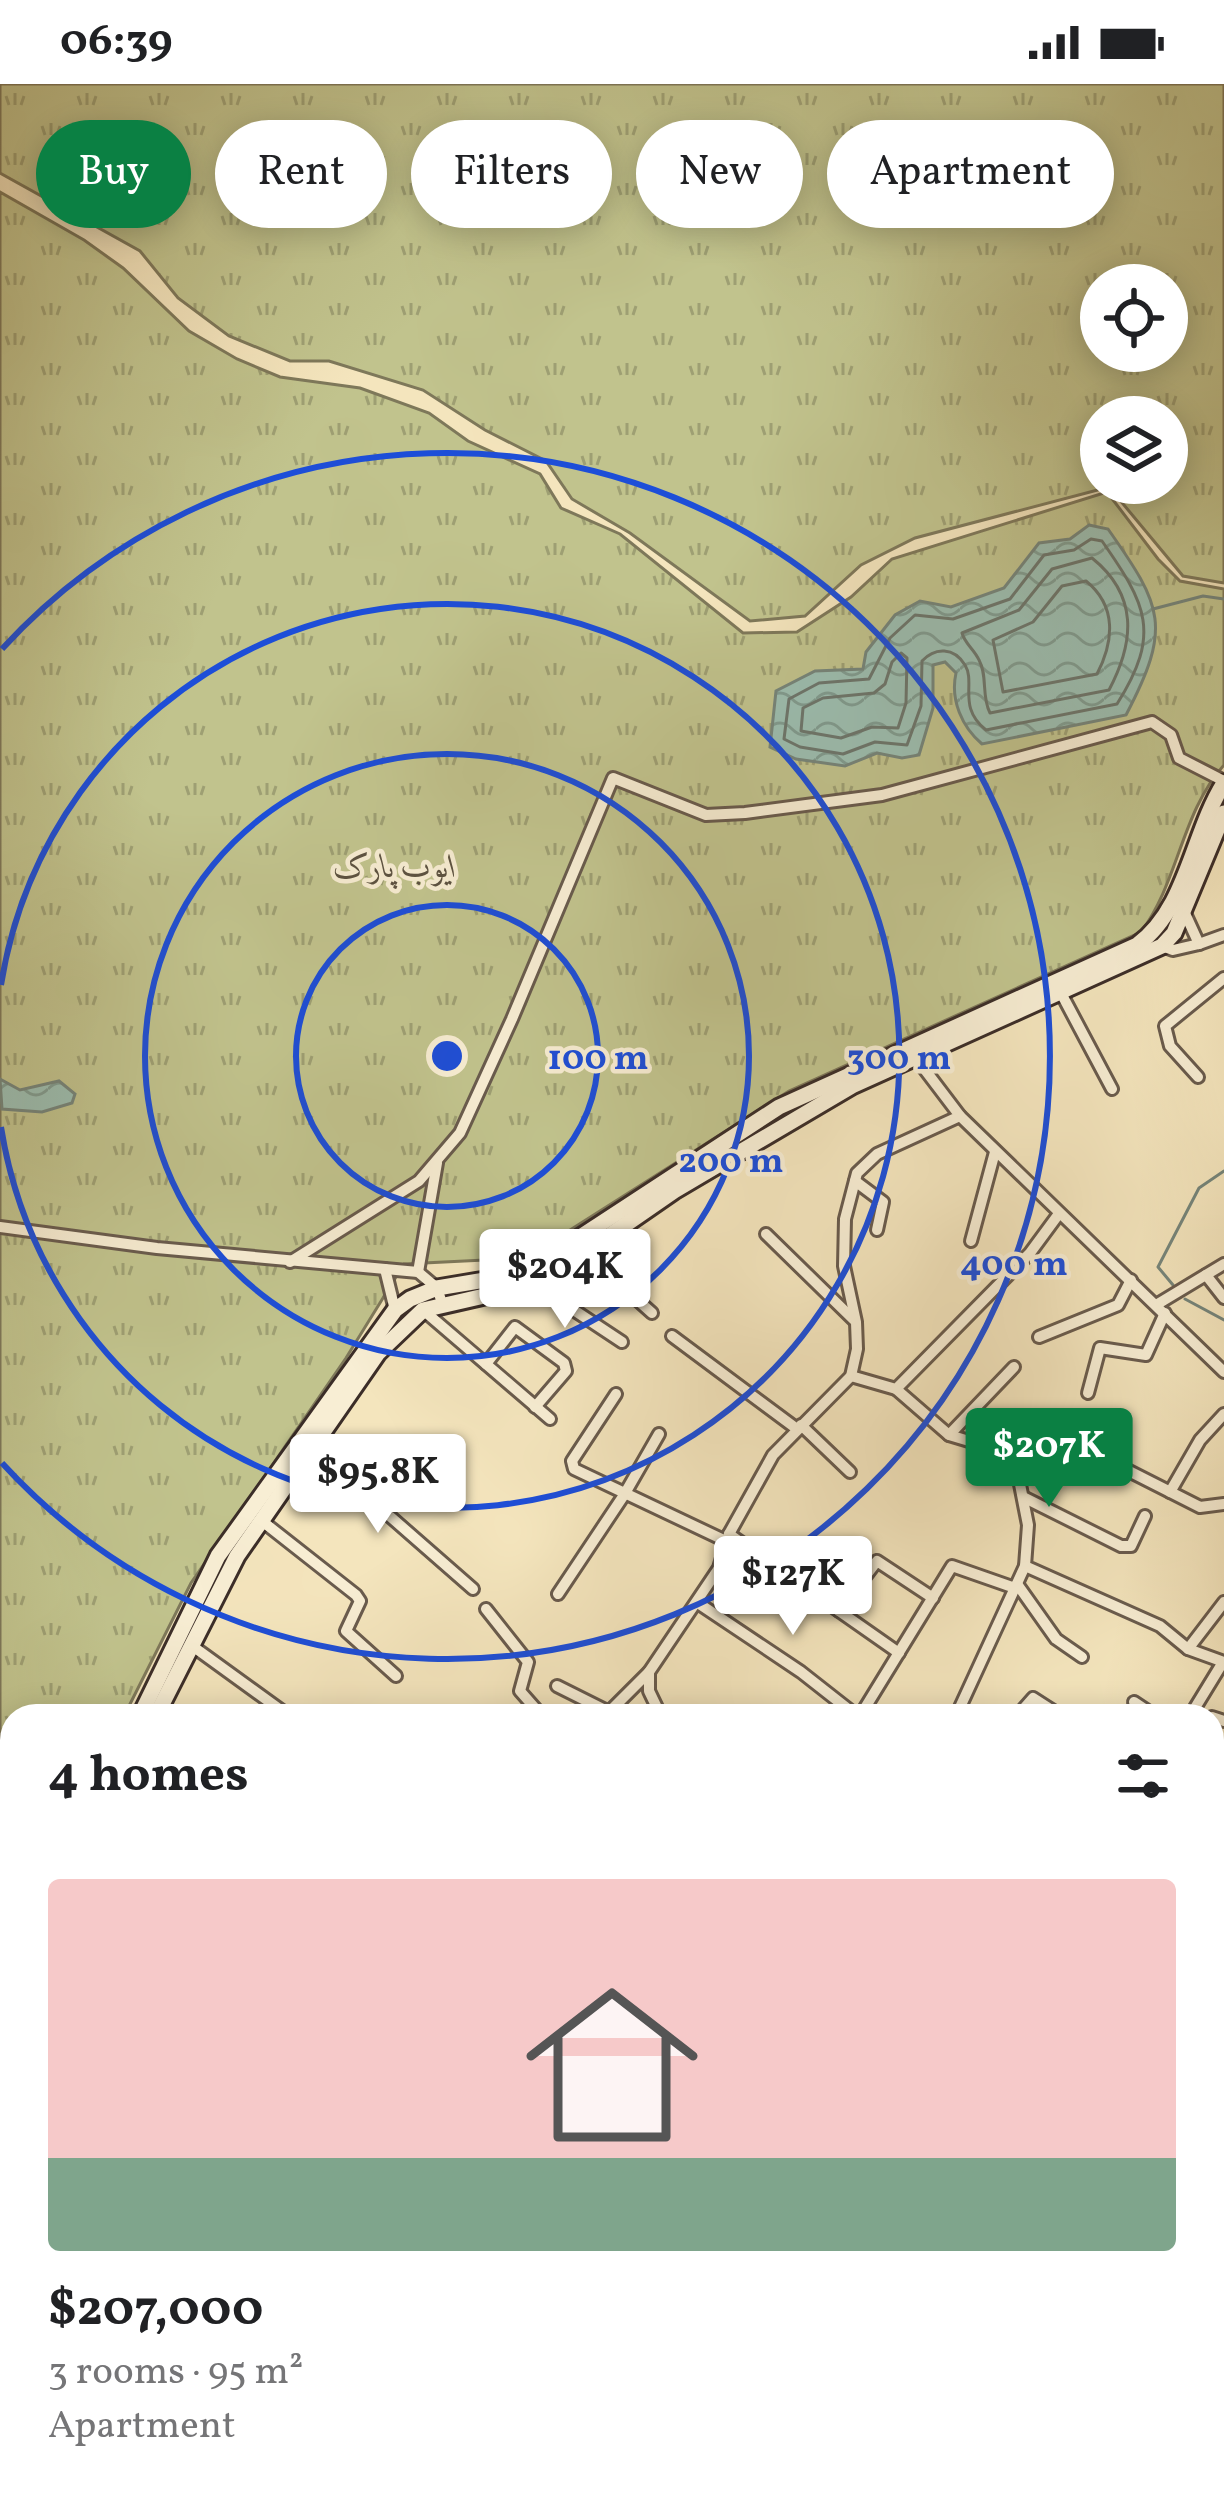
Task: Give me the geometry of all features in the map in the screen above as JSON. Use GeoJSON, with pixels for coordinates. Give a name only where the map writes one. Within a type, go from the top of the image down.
{"type":"FeatureCollection","features":[{"type":"Feature","properties":{"kind":"main road"},"geometry":{"type":"LineString","coordinates":[[162,1704],[237,1556],[378,1353],[439,1295],[542,1262],[768,1124],[916,1058],[1157,931],[1224,782]]}},
{"type":"Feature","properties":{"kind":"main road"},"geometry":{"type":"LineString","coordinates":[[146,1704],[218,1556],[395,1310],[410,1298],[533,1283],[584,1253],[817,1088],[1036,996],[1061,994],[1162,946],[1174,933],[1224,814]]}},
{"type":"Feature","properties":{"kind":"street"},"geometry":{"type":"LineString","coordinates":[[290,1262],[418,1181],[460,1132],[613,778],[706,815],[745,813],[883,795],[1151,722],[1166,728],[1178,758],[1224,782]]}},
{"type":"Feature","properties":{"kind":"street"},"geometry":{"type":"LineString","coordinates":[[1184,909],[1199,944]]}},
{"type":"Feature","properties":{"kind":"street"},"geometry":{"type":"LineString","coordinates":[[1162,946],[1173,950],[1221,936],[1224,952]]}},
{"type":"Feature","properties":{"kind":"street"},"geometry":{"type":"LineString","coordinates":[[1198,1076],[1170,1046],[1165,1026],[1224,978]]}},
{"type":"Feature","properties":{"kind":"street"},"geometry":{"type":"LineString","coordinates":[[1061,994],[1112,1090]]}},
{"type":"Feature","properties":{"kind":"street"},"geometry":{"type":"LineString","coordinates":[[916,1058],[960,1116],[995,1152],[1224,1372]]}},
{"type":"Feature","properties":{"kind":"street"},"geometry":{"type":"LineString","coordinates":[[617,1704],[649,1672],[698,1603],[772,1455],[851,1376],[855,1321],[844,1266],[845,1219],[857,1173],[877,1154],[960,1116]]}},
{"type":"Feature","properties":{"kind":"street"},"geometry":{"type":"LineString","coordinates":[[971,1241],[995,1152]]}},
{"type":"Feature","properties":{"kind":"street"},"geometry":{"type":"LineString","coordinates":[[418,1272],[438,1161]]}},
{"type":"Feature","properties":{"kind":"street"},"geometry":{"type":"LineString","coordinates":[[855,1181],[883,1202],[877,1230]]}},
{"type":"Feature","properties":{"kind":"street"},"geometry":{"type":"LineString","coordinates":[[896,1389],[1030,1253],[1058,1215]]}},
{"type":"Feature","properties":{"kind":"street"},"geometry":{"type":"LineString","coordinates":[[0,1227],[290,1262],[418,1272],[439,1295]]}},
{"type":"Feature","properties":{"kind":"street"},"geometry":{"type":"LineString","coordinates":[[766,1234],[855,1321]]}},
{"type":"Feature","properties":{"kind":"street"},"geometry":{"type":"LineString","coordinates":[[312,1250],[317,1264]]}},
{"type":"Feature","properties":{"kind":"street"},"geometry":{"type":"LineString","coordinates":[[584,1253],[652,1313]]}},
{"type":"Feature","properties":{"kind":"street"},"geometry":{"type":"LineString","coordinates":[[1088,1393],[1100,1348],[1146,1355],[1161,1309],[1224,1264]]}},
{"type":"Feature","properties":{"kind":"street"},"geometry":{"type":"LineString","coordinates":[[385,1269],[395,1310]]}},
{"type":"Feature","properties":{"kind":"street"},"geometry":{"type":"LineString","coordinates":[[1206,1275],[1224,1298]]}},
{"type":"Feature","properties":{"kind":"street"},"geometry":{"type":"LineString","coordinates":[[1039,1337],[1118,1305],[1131,1280]]}},
{"type":"Feature","properties":{"kind":"street"},"geometry":{"type":"LineString","coordinates":[[533,1283],[622,1342]]}},
{"type":"Feature","properties":{"kind":"street"},"geometry":{"type":"LineString","coordinates":[[423,1310],[550,1419]]}},
{"type":"Feature","properties":{"kind":"street"},"geometry":{"type":"LineString","coordinates":[[486,1364],[515,1327],[564,1364],[566,1370],[535,1406]]}},
{"type":"Feature","properties":{"kind":"street"},"geometry":{"type":"LineString","coordinates":[[672,1336],[799,1427],[850,1472]]}},
{"type":"Feature","properties":{"kind":"street"},"geometry":{"type":"LineString","coordinates":[[949,1435],[1014,1367]]}},
{"type":"Feature","properties":{"kind":"street"},"geometry":{"type":"LineString","coordinates":[[851,1376],[896,1389],[949,1435],[1012,1455],[1028,1525],[1025,1566],[962,1704]]}},
{"type":"Feature","properties":{"kind":"street"},"geometry":{"type":"LineString","coordinates":[[616,1394],[571,1466],[624,1495],[729,1538],[899,1652]]}},
{"type":"Feature","properties":{"kind":"street"},"geometry":{"type":"LineString","coordinates":[[1170,1492],[1191,1452],[1224,1414]]}},
{"type":"Feature","properties":{"kind":"street"},"geometry":{"type":"LineString","coordinates":[[557,1594],[624,1495],[658,1434]]}},
{"type":"Feature","properties":{"kind":"street"},"geometry":{"type":"LineString","coordinates":[[313,1449],[473,1589]]}},
{"type":"Feature","properties":{"kind":"street"},"geometry":{"type":"LineString","coordinates":[[1092,1461],[1121,1467],[1207,1509],[1224,1504]]}},
{"type":"Feature","properties":{"kind":"street"},"geometry":{"type":"LineString","coordinates":[[1023,1496],[1120,1546],[1131,1546],[1145,1516]]}},
{"type":"Feature","properties":{"kind":"street"},"geometry":{"type":"LineString","coordinates":[[262,1521],[356,1595],[360,1601],[346,1631],[396,1676]]}},
{"type":"Feature","properties":{"kind":"street"},"geometry":{"type":"LineString","coordinates":[[839,1611],[877,1561],[933,1598]]}},
{"type":"Feature","properties":{"kind":"street"},"geometry":{"type":"LineString","coordinates":[[866,1704],[952,1566],[1016,1586],[1056,1640],[1082,1657]]}},
{"type":"Feature","properties":{"kind":"street"},"geometry":{"type":"LineString","coordinates":[[1025,1566],[1160,1626],[1188,1649],[1223,1662],[1197,1704]]}},
{"type":"Feature","properties":{"kind":"street"},"geometry":{"type":"LineString","coordinates":[[1188,1649],[1224,1602]]}},
{"type":"Feature","properties":{"kind":"street"},"geometry":{"type":"LineString","coordinates":[[698,1603],[843,1704]]}},
{"type":"Feature","properties":{"kind":"street"},"geometry":{"type":"LineString","coordinates":[[486,1609],[528,1662],[520,1691],[531,1704]]}},
{"type":"Feature","properties":{"kind":"street"},"geometry":{"type":"LineString","coordinates":[[191,1645],[272,1704]]}},
{"type":"Feature","properties":{"kind":"street"},"geometry":{"type":"LineString","coordinates":[[649,1672],[649,1691],[656,1704]]}},
{"type":"Feature","properties":{"kind":"street"},"geometry":{"type":"LineString","coordinates":[[556,1686],[593,1704]]}},
{"type":"Feature","properties":{"kind":"green space"},"geometry":{"type":"Polygon","coordinates":[[[0,84],[1224,84],[1224,583],[1183,576],[1123,504],[1188,504],[1188,396],[1080,396],[1080,495],[915,538],[861,565],[805,616],[750,621],[630,533],[572,499],[546,461],[485,430],[423,390],[329,361],[290,361],[229,336],[178,298],[140,251],[99,228],[191,228],[191,120],[36,120],[36,193],[0,173],[0,84]]]}},
{"type":"Feature","properties":{"kind":"green space","name":"ایوب پارک"},"geometry":{"type":"Polygon","coordinates":[[[0,192],[36,213],[36,228],[63,228],[84,240],[123,268],[189,331],[237,359],[280,377],[360,388],[429,413],[468,441],[540,474],[561,508],[620,534],[743,633],[797,632],[851,597],[892,559],[1080,500],[1116,504],[1180,581],[1224,589],[1224,765],[1198,804],[1164,891],[1141,932],[789,1091],[526,1258],[404,1264],[346,1358],[191,1583],[130,1704],[0,1704],[0,192]]]}},
{"type":"Feature","properties":{"kind":"water"},"geometry":{"type":"Polygon","coordinates":[[[1089,525],[1108,529],[1140,579],[1155,618],[1150,660],[1126,715],[982,744],[959,712],[956,673],[945,662],[933,665],[933,708],[919,755],[902,758],[877,753],[845,766],[796,759],[770,747],[776,691],[815,671],[863,669],[866,652],[895,615],[920,601],[951,607],[1004,588],[1039,543],[1070,539],[1089,525]]]}},
{"type":"Feature","properties":{"kind":"water"},"geometry":{"type":"Polygon","coordinates":[[[0,1079],[20,1090],[59,1081],[75,1094],[72,1103],[42,1112],[2,1109],[0,1079]]]}},
{"type":"Feature","properties":{"kind":"waterway"},"geometry":{"type":"LineString","coordinates":[[1153,609],[1203,596],[1224,599]]}},
{"type":"Feature","properties":{"kind":"waterway"},"geometry":{"type":"LineString","coordinates":[[1173,1285],[1158,1267],[1199,1188],[1224,1171]]}},
{"type":"Feature","properties":{"kind":"waterway"},"geometry":{"type":"LineString","coordinates":[[1185,1299],[1224,1320]]}}]}
